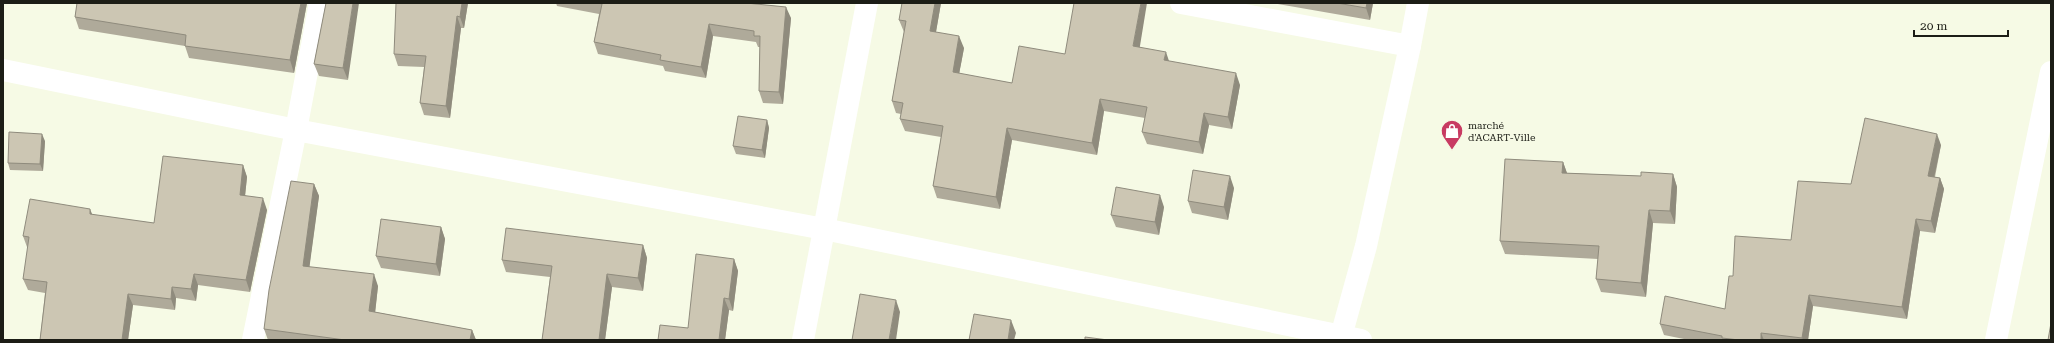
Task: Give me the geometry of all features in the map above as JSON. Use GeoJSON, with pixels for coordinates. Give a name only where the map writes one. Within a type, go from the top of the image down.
{"type":"FeatureCollection","features":[{"type":"Feature","properties":{"kind":"street"},"geometry":{"type":"LineString","coordinates":[[253,340],[296,130],[320,3]]}},
{"type":"Feature","properties":{"kind":"street"},"geometry":{"type":"LineString","coordinates":[[802,340],[867,3]]}},
{"type":"Feature","properties":{"kind":"street"},"geometry":{"type":"LineString","coordinates":[[1181,3],[1410,46]]}},
{"type":"Feature","properties":{"kind":"street"},"geometry":{"type":"LineString","coordinates":[[3,70],[296,130],[824,229],[1347,339],[1418,3]]}},
{"type":"Feature","properties":{"kind":"street"},"geometry":{"type":"LineString","coordinates":[[1996,340],[2051,72]]}},
{"type":"Feature","properties":{"kind":"building"},"geometry":{"type":"Polygon","coordinates":[[[77,3],[301,3],[290,60],[185,46],[186,35],[75,17],[77,3]]]}},
{"type":"Feature","properties":{"kind":"building"},"geometry":{"type":"Polygon","coordinates":[[[326,3],[353,3],[343,68],[314,64],[326,3]]]}},
{"type":"Feature","properties":{"kind":"building"},"geometry":{"type":"Polygon","coordinates":[[[396,3],[462,3],[460,17],[457,16],[446,106],[420,103],[426,56],[394,54],[396,3]]]}},
{"type":"Feature","properties":{"kind":"building"},"geometry":{"type":"Polygon","coordinates":[[[598,3],[746,3],[786,7],[779,92],[759,91],[760,36],[754,36],[754,31],[709,24],[701,67],[660,60],[661,55],[594,42],[602,4],[598,3]]]}},
{"type":"Feature","properties":{"kind":"building"},"geometry":{"type":"Polygon","coordinates":[[[902,3],[935,3],[930,31],[959,36],[953,72],[1012,83],[1019,46],[1065,54],[1074,3],[1141,3],[1133,46],[1166,52],[1164,60],[1236,73],[1228,117],[1204,113],[1199,142],[1142,132],[1147,107],[1100,99],[1092,143],[1007,128],[996,197],[933,186],[943,126],[900,119],[903,103],[892,101],[906,21],[899,20],[902,3]]]}},
{"type":"Feature","properties":{"kind":"building"},"geometry":{"type":"Polygon","coordinates":[[[1337,3],[1367,3],[1366,8],[1337,3]]]}},
{"type":"Feature","properties":{"kind":"building"},"geometry":{"type":"Polygon","coordinates":[[[738,116],[767,120],[762,150],[733,146],[738,116]]]}},
{"type":"Feature","properties":{"kind":"building"},"geometry":{"type":"Polygon","coordinates":[[[1865,118],[1937,134],[1928,176],[1940,178],[1931,221],[1916,219],[1902,307],[1809,295],[1802,338],[1761,333],[1761,340],[1739,340],[1722,338],[1722,336],[1660,324],[1665,296],[1725,309],[1729,276],[1733,276],[1735,236],[1791,240],[1798,181],[1851,184],[1865,118]]]}},
{"type":"Feature","properties":{"kind":"building"},"geometry":{"type":"Polygon","coordinates":[[[9,132],[42,134],[40,164],[8,163],[9,132]]]}},
{"type":"Feature","properties":{"kind":"building"},"geometry":{"type":"Polygon","coordinates":[[[163,156],[243,165],[240,195],[263,198],[246,280],[194,274],[191,289],[172,287],[171,299],[128,294],[122,340],[40,340],[47,282],[23,279],[29,237],[23,236],[30,199],[90,209],[90,214],[154,223],[163,156]]]}},
{"type":"Feature","properties":{"kind":"building"},"geometry":{"type":"Polygon","coordinates":[[[1505,159],[1563,162],[1562,173],[1641,176],[1641,172],[1673,174],[1670,211],[1649,210],[1641,283],[1596,279],[1599,246],[1500,241],[1505,159]]]}},
{"type":"Feature","properties":{"kind":"building"},"geometry":{"type":"Polygon","coordinates":[[[1193,170],[1230,176],[1224,207],[1188,201],[1193,170]]]}},
{"type":"Feature","properties":{"kind":"building"},"geometry":{"type":"Polygon","coordinates":[[[291,181],[314,184],[303,266],[374,274],[369,311],[472,330],[470,340],[345,340],[264,329],[269,290],[291,181]]]}},
{"type":"Feature","properties":{"kind":"building"},"geometry":{"type":"Polygon","coordinates":[[[1116,187],[1160,195],[1155,222],[1111,215],[1116,187]]]}},
{"type":"Feature","properties":{"kind":"building"},"geometry":{"type":"Polygon","coordinates":[[[381,219],[441,227],[436,264],[376,256],[381,219]]]}},
{"type":"Feature","properties":{"kind":"building"},"geometry":{"type":"Polygon","coordinates":[[[506,228],[643,245],[638,278],[607,274],[599,340],[542,340],[552,266],[502,260],[506,228]]]}},
{"type":"Feature","properties":{"kind":"building"},"geometry":{"type":"Polygon","coordinates":[[[696,254],[734,259],[729,299],[724,298],[719,340],[658,340],[660,325],[688,328],[696,254]]]}},
{"type":"Feature","properties":{"kind":"building"},"geometry":{"type":"Polygon","coordinates":[[[860,294],[896,300],[889,340],[852,340],[860,294]]]}},
{"type":"Feature","properties":{"kind":"building"},"geometry":{"type":"Polygon","coordinates":[[[974,314],[1011,320],[1008,340],[969,340],[974,314]]]}},
{"type":"Feature","properties":{"kind":"building"},"geometry":{"type":"Polygon","coordinates":[[[2051,323],[2051,340],[2048,340],[2051,323]]]}},
{"type":"Feature","properties":{"kind":"building"},"geometry":{"type":"Polygon","coordinates":[[[1085,337],[1108,340],[1085,340],[1085,337]]]}},
{"type":"Feature","properties":{"kind":"place","name":"marché d'ACART-Ville"},"geometry":{"type":"Point","coordinates":[1452,150]}}]}
